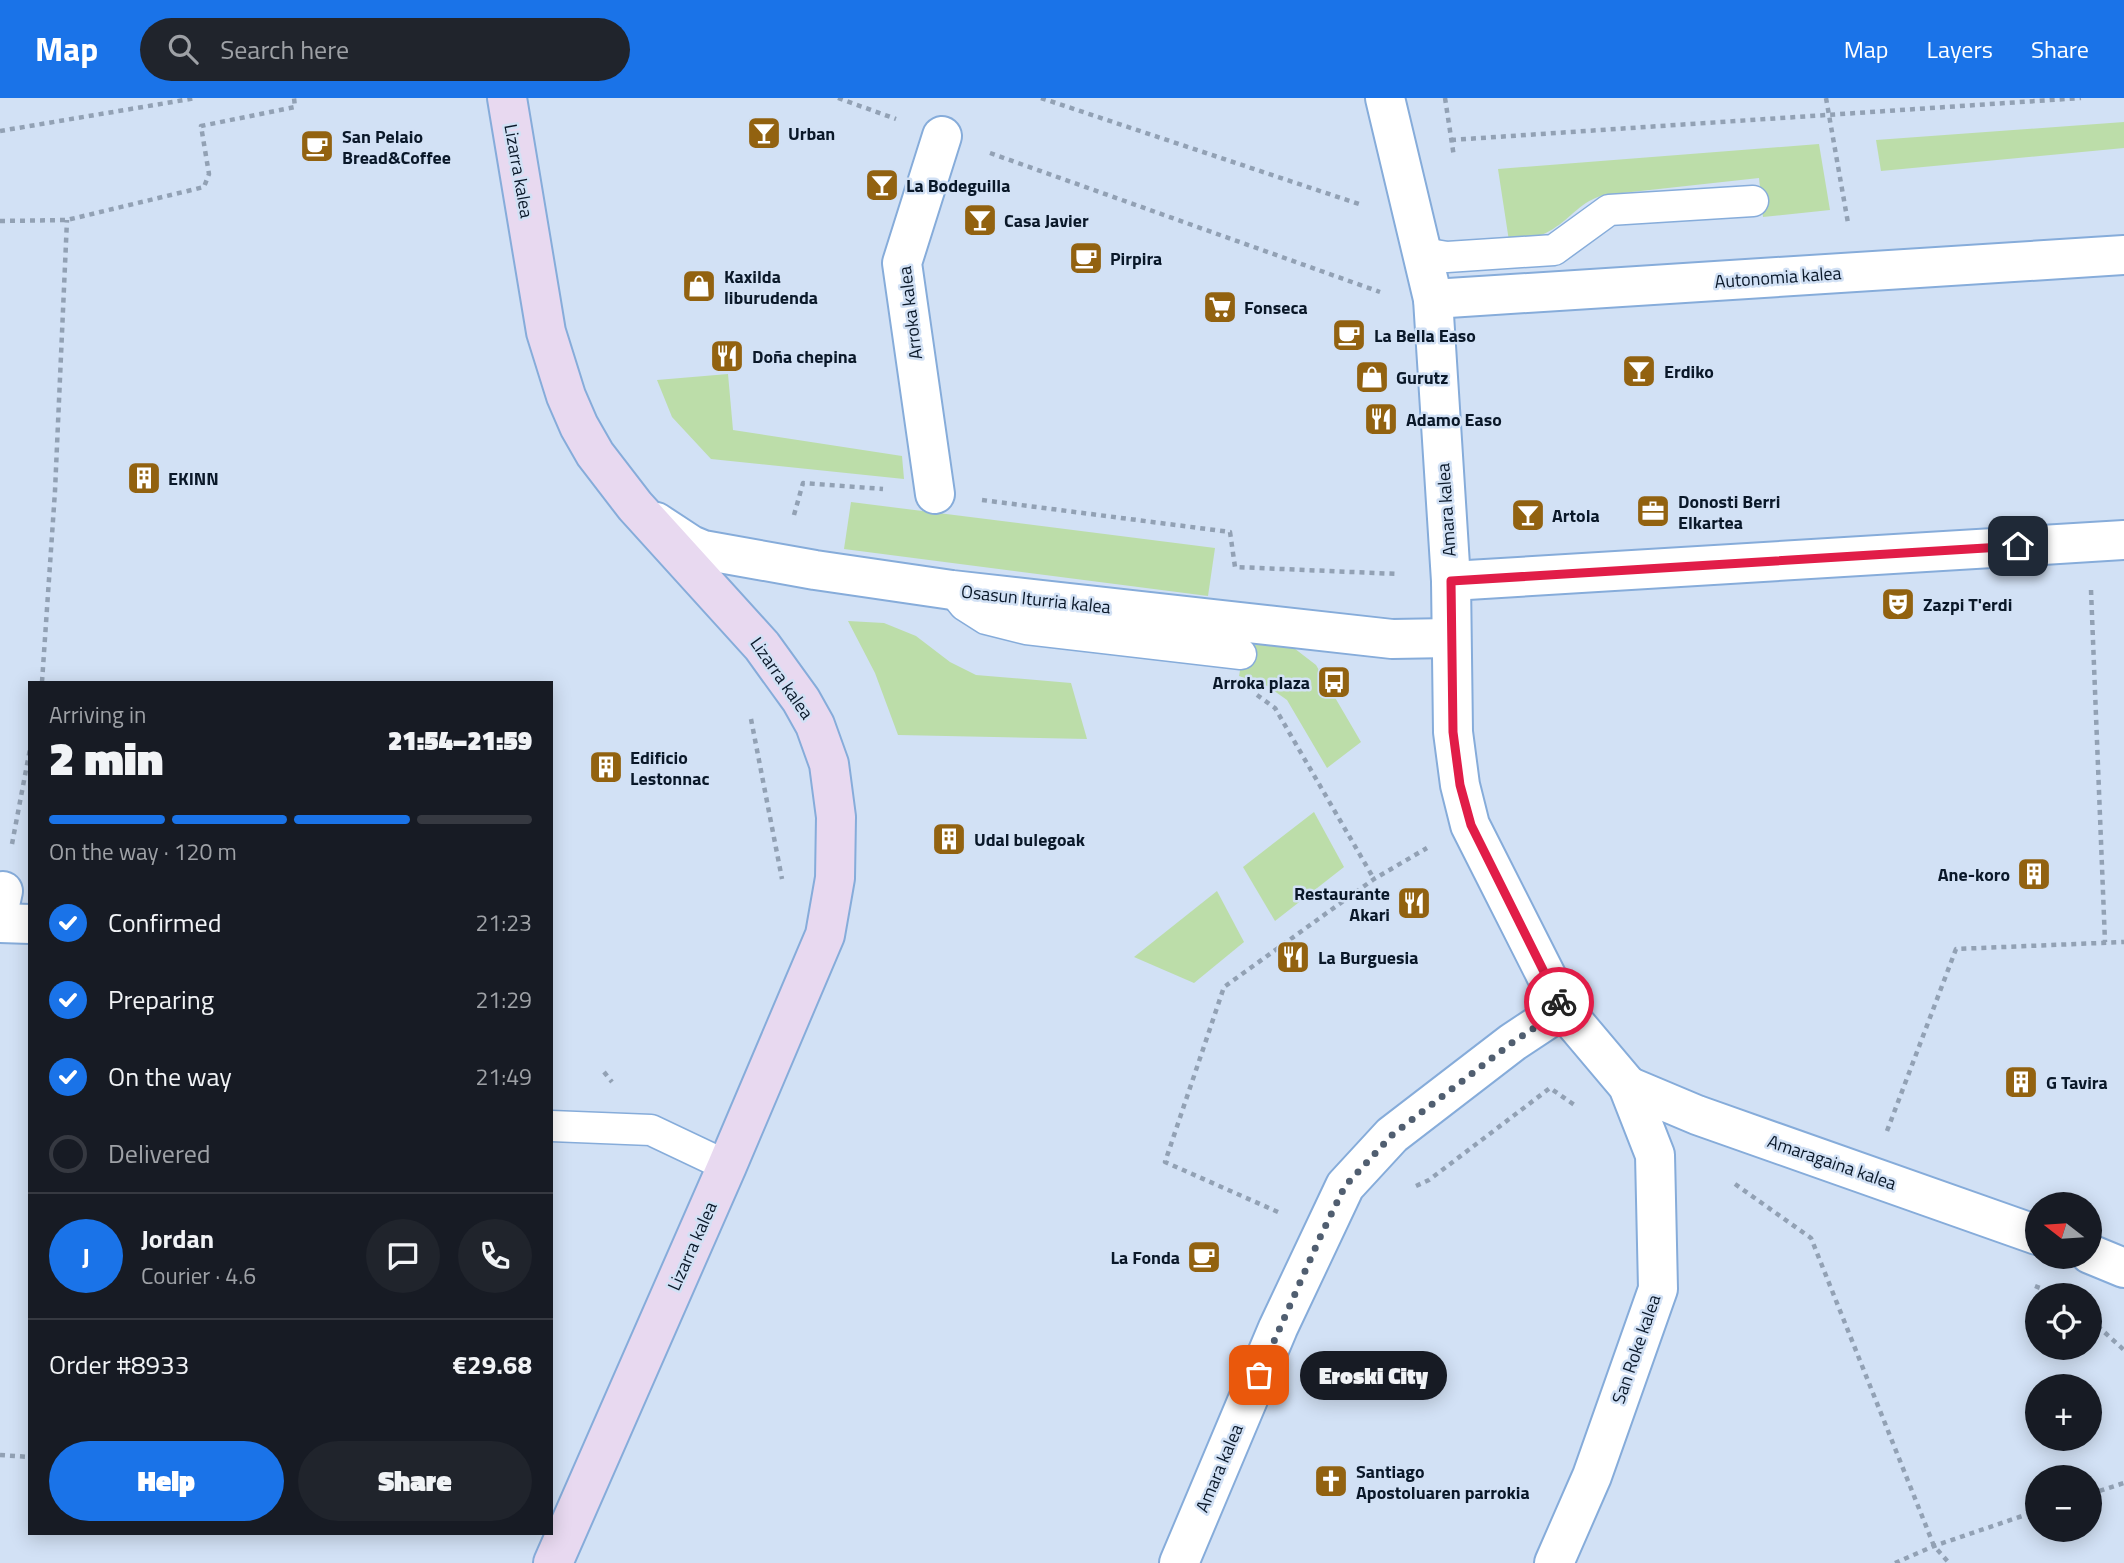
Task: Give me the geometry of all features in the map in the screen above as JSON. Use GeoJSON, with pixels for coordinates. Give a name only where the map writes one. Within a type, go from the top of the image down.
{"type":"FeatureCollection","features":[{"type":"Feature","properties":{"kind":"street","name":"Lizarra kalea"},"geometry":{"type":"LineString","coordinates":[[507,98],[544,318],[555,364],[579,426],[595,453],[635,506],[762,646],[801,700],[815,725],[829,764],[836,817],[835,878],[825,935],[553,1563]]}},
{"type":"Feature","properties":{"kind":"street","name":"Amara kalea"},"geometry":{"type":"LineString","coordinates":[[1179,1563],[1278,1328],[1345,1186],[1392,1135],[1513,1042],[1563,1009],[1471,825],[1460,785],[1453,732],[1451,581],[1433,299],[1385,98]]}},
{"type":"Feature","properties":{"kind":"street","name":"Arroka kalea"},"geometry":{"type":"LineString","coordinates":[[934,494],[902,263],[942,135]]}},
{"type":"Feature","properties":{"kind":"street","name":"Autonomia kalea"},"geometry":{"type":"LineString","coordinates":[[1433,299],[2124,255]]}},
{"type":"Feature","properties":{"kind":"street","name":"Osasun Iturria kalea"},"geometry":{"type":"LineString","coordinates":[[635,506],[666,530],[703,550],[815,570],[952,590],[1392,639],[1451,638]]}},
{"type":"Feature","properties":{"kind":"street"},"geometry":{"type":"LineString","coordinates":[[1451,581],[2124,540]]}},
{"type":"Feature","properties":{"kind":"street"},"geometry":{"type":"LineString","coordinates":[[1,907],[28,923]]}},
{"type":"Feature","properties":{"kind":"street"},"geometry":{"type":"LineString","coordinates":[[1563,1009],[1628,1086]]}},
{"type":"Feature","properties":{"kind":"street","name":"Amaragaina kalea"},"geometry":{"type":"LineString","coordinates":[[1628,1086],[1697,1115],[2025,1231]]}},
{"type":"Feature","properties":{"kind":"street","name":"San Roke kalea"},"geometry":{"type":"LineString","coordinates":[[1553,1563],[1592,1476],[1658,1289],[1656,1155],[1628,1086]]}},
{"type":"Feature","properties":{"kind":"street"},"geometry":{"type":"LineString","coordinates":[[2102,1259],[2124,1268]]}},
{"type":"Feature","properties":{"kind":"lane"},"geometry":{"type":"LineString","coordinates":[[1423,253],[1447,257],[1554,250],[1609,210],[1753,201]]}},
{"type":"Feature","properties":{"kind":"lane"},"geometry":{"type":"LineString","coordinates":[[952,590],[964,605],[986,619],[1026,629],[1241,654]]}},
{"type":"Feature","properties":{"kind":"lane"},"geometry":{"type":"LineString","coordinates":[[553,1126],[651,1130],[727,1166]]}},
{"type":"Feature","properties":{"kind":"path"},"geometry":{"type":"LineString","coordinates":[[0,131],[196,98]]}},
{"type":"Feature","properties":{"kind":"path"},"geometry":{"type":"LineString","coordinates":[[0,221],[67,220],[204,187],[209,174],[201,126],[295,107],[293,98]]}},
{"type":"Feature","properties":{"kind":"path"},"geometry":{"type":"LineString","coordinates":[[838,98],[1389,295],[1433,299]]}},
{"type":"Feature","properties":{"kind":"path"},"geometry":{"type":"LineString","coordinates":[[1041,98],[1373,209],[1411,206]]}},
{"type":"Feature","properties":{"kind":"path"},"geometry":{"type":"LineString","coordinates":[[1826,98],[1849,228]]}},
{"type":"Feature","properties":{"kind":"path"},"geometry":{"type":"LineString","coordinates":[[1451,140],[2081,98]]}},
{"type":"Feature","properties":{"kind":"path"},"geometry":{"type":"LineString","coordinates":[[42,681],[55,491],[67,220]]}},
{"type":"Feature","properties":{"kind":"path"},"geometry":{"type":"LineString","coordinates":[[803,483],[934,494],[1230,532],[1235,567],[1406,574]]}},
{"type":"Feature","properties":{"kind":"path"},"geometry":{"type":"LineString","coordinates":[[2090,579],[2105,942]]}},
{"type":"Feature","properties":{"kind":"path"},"geometry":{"type":"LineString","coordinates":[[1251,693],[1275,708],[1374,879]]}},
{"type":"Feature","properties":{"kind":"path"},"geometry":{"type":"LineString","coordinates":[[751,715],[784,891]]}},
{"type":"Feature","properties":{"kind":"path"},"geometry":{"type":"LineString","coordinates":[[1,907],[28,760]]}},
{"type":"Feature","properties":{"kind":"path"},"geometry":{"type":"LineString","coordinates":[[1280,1213],[1165,1162],[1224,987],[1374,879],[1432,845]]}},
{"type":"Feature","properties":{"kind":"path"},"geometry":{"type":"LineString","coordinates":[[1883,1140],[1956,949],[2124,942]]}},
{"type":"Feature","properties":{"kind":"path"},"geometry":{"type":"LineString","coordinates":[[1406,1191],[1429,1180],[1550,1088],[1584,1112]]}},
{"type":"Feature","properties":{"kind":"path"},"geometry":{"type":"LineString","coordinates":[[1726,1178],[1811,1238],[1934,1545],[1948,1563]]}},
{"type":"Feature","properties":{"kind":"path"},"geometry":{"type":"LineString","coordinates":[[2102,1330],[2124,1350]]}},
{"type":"Feature","properties":{"kind":"path"},"geometry":{"type":"LineString","coordinates":[[0,1455],[28,1457]]}},
{"type":"Feature","properties":{"kind":"path"},"geometry":{"type":"LineString","coordinates":[[2102,1490],[2124,1483]]}},
{"type":"Feature","properties":{"kind":"path"},"geometry":{"type":"LineString","coordinates":[[1895,1563],[1934,1545],[2025,1515]]}},
{"type":"Feature","properties":{"kind":"green space"},"geometry":{"type":"Polygon","coordinates":[[[2124,122],[2124,148],[1881,171],[1876,140],[2124,122]]]}},
{"type":"Feature","properties":{"kind":"green space"},"geometry":{"type":"Polygon","coordinates":[[[1819,144],[1830,210],[1763,217],[1759,178],[1604,195],[1589,201],[1548,232],[1532,238],[1509,241],[1498,169],[1819,144]]]}},
{"type":"Feature","properties":{"kind":"green space"},"geometry":{"type":"Polygon","coordinates":[[[728,374],[733,430],[902,456],[904,479],[711,459],[672,417],[657,380],[728,374]]]}},
{"type":"Feature","properties":{"kind":"green space"},"geometry":{"type":"Polygon","coordinates":[[[851,502],[1215,548],[1208,596],[844,549],[851,502]]]}},
{"type":"Feature","properties":{"kind":"green space"},"geometry":{"type":"Polygon","coordinates":[[[848,621],[884,623],[916,636],[950,662],[976,675],[1071,683],[1087,739],[898,735],[875,673],[848,621]]]}},
{"type":"Feature","properties":{"kind":"green space"},"geometry":{"type":"Polygon","coordinates":[[[1246,637],[1290,645],[1316,665],[1361,742],[1327,768],[1287,700],[1267,686],[1239,676],[1246,637]]]}},
{"type":"Feature","properties":{"kind":"green space"},"geometry":{"type":"Polygon","coordinates":[[[1314,812],[1344,867],[1275,921],[1243,867],[1314,812]]]}},
{"type":"Feature","properties":{"kind":"green space"},"geometry":{"type":"Polygon","coordinates":[[[1217,891],[1244,942],[1194,983],[1134,957],[1217,891]]]}},
{"type":"Feature","properties":{"kind":"way so far"},"geometry":{"type":"LineString","coordinates":[[1259,1375],[1278,1328],[1345,1186],[1392,1135],[1513,1042],[1563,1009],[1559,1002]]}},
{"type":"Feature","properties":{"kind":"place","name":"Urban"},"geometry":{"type":"Point","coordinates":[764,133]}},
{"type":"Feature","properties":{"kind":"place","name":"San Pelaio Bread&Coffee"},"geometry":{"type":"Point","coordinates":[317,146]}},
{"type":"Feature","properties":{"kind":"place","name":"La Bodeguilla"},"geometry":{"type":"Point","coordinates":[882,185]}},
{"type":"Feature","properties":{"kind":"place","name":"Casa Javier"},"geometry":{"type":"Point","coordinates":[980,220]}},
{"type":"Feature","properties":{"kind":"place","name":"Pirpira"},"geometry":{"type":"Point","coordinates":[1086,258]}},
{"type":"Feature","properties":{"kind":"place","name":"Kaxilda liburudenda"},"geometry":{"type":"Point","coordinates":[699,286]}},
{"type":"Feature","properties":{"kind":"place","name":"Fonseca"},"geometry":{"type":"Point","coordinates":[1220,307]}},
{"type":"Feature","properties":{"kind":"place","name":"La Bella Easo"},"geometry":{"type":"Point","coordinates":[1349,335]}},
{"type":"Feature","properties":{"kind":"place","name":"Doña chepina"},"geometry":{"type":"Point","coordinates":[727,356]}},
{"type":"Feature","properties":{"kind":"place","name":"Erdiko"},"geometry":{"type":"Point","coordinates":[1639,371]}},
{"type":"Feature","properties":{"kind":"place","name":"Gurutz"},"geometry":{"type":"Point","coordinates":[1372,377]}},
{"type":"Feature","properties":{"kind":"place","name":"Adamo Easo"},"geometry":{"type":"Point","coordinates":[1381,419]}},
{"type":"Feature","properties":{"kind":"place","name":"EKINN"},"geometry":{"type":"Point","coordinates":[144,478]}},
{"type":"Feature","properties":{"kind":"place","name":"Donosti Berri Elkartea"},"geometry":{"type":"Point","coordinates":[1653,511]}},
{"type":"Feature","properties":{"kind":"place","name":"Artola"},"geometry":{"type":"Point","coordinates":[1528,515]}},
{"type":"Feature","properties":{"kind":"place","name":"Zazpi T'erdi"},"geometry":{"type":"Point","coordinates":[1898,604]}},
{"type":"Feature","properties":{"kind":"place","name":"Arroka plaza"},"geometry":{"type":"Point","coordinates":[1334,682]}},
{"type":"Feature","properties":{"kind":"place","name":"Edificio Lestonnac"},"geometry":{"type":"Point","coordinates":[606,767]}},
{"type":"Feature","properties":{"kind":"place","name":"Udal bulegoak"},"geometry":{"type":"Point","coordinates":[949,839]}},
{"type":"Feature","properties":{"kind":"place","name":"Ane-koro"},"geometry":{"type":"Point","coordinates":[2034,874]}},
{"type":"Feature","properties":{"kind":"place","name":"Restaurante Akari"},"geometry":{"type":"Point","coordinates":[1414,903]}},
{"type":"Feature","properties":{"kind":"place","name":"La Burguesia"},"geometry":{"type":"Point","coordinates":[1293,957]}},
{"type":"Feature","properties":{"kind":"place","name":"G Tavira"},"geometry":{"type":"Point","coordinates":[2021,1082]}},
{"type":"Feature","properties":{"kind":"place","name":"La Fonda"},"geometry":{"type":"Point","coordinates":[1204,1257]}},
{"type":"Feature","properties":{"kind":"place","name":"Eroski City"},"geometry":{"type":"Point","coordinates":[1259,1375]}},
{"type":"Feature","properties":{"kind":"place","name":"Santiago Apostoluaren parrokia"},"geometry":{"type":"Point","coordinates":[1331,1481]}},
{"type":"Feature","properties":{"kind":"route"},"geometry":{"type":"LineString","coordinates":[[1559,1002],[1471,825],[1460,785],[1453,732],[1451,581],[2018,546]]}}]}
